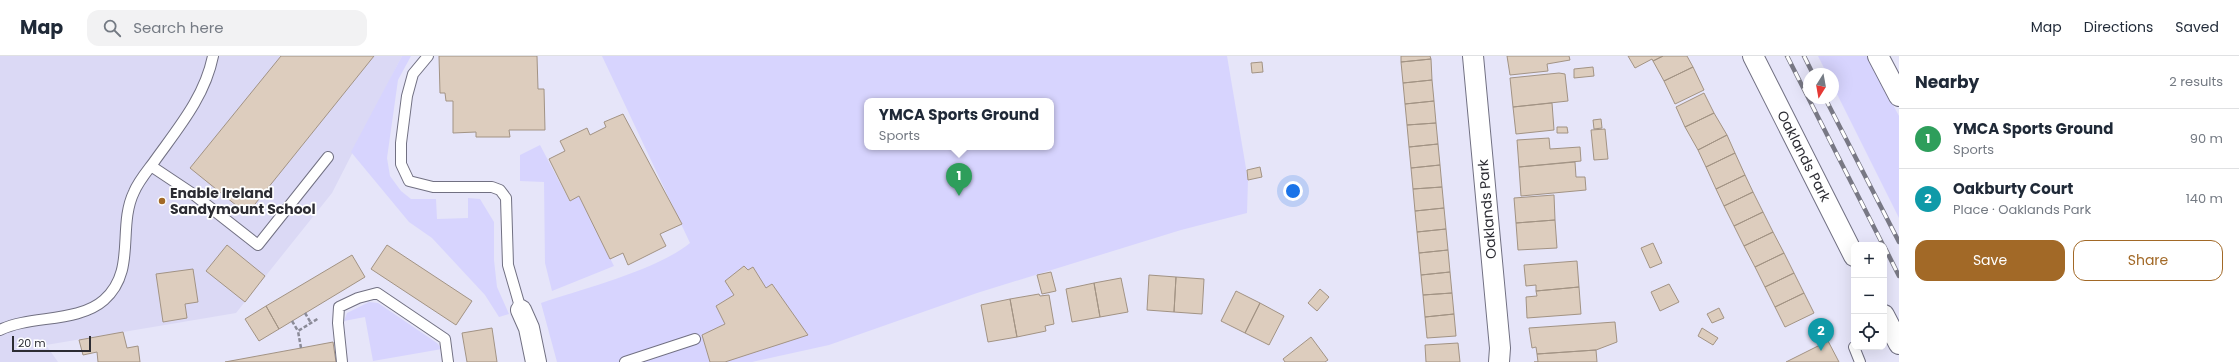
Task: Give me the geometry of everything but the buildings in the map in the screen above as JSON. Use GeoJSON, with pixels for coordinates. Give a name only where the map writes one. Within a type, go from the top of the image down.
{"type":"FeatureCollection","features":[{"type":"Feature","properties":{"kind":"street","name":"Oaklands Park"},"geometry":{"type":"LineString","coordinates":[[1473,56],[1500,348],[1499,362]]}},
{"type":"Feature","properties":{"kind":"street","name":"Oaklands Park"},"geometry":{"type":"LineString","coordinates":[[1753,56],[1851,250]]}},
{"type":"Feature","properties":{"kind":"street"},"geometry":{"type":"LineString","coordinates":[[1878,56],[1899,96]]}},
{"type":"Feature","properties":{"kind":"street"},"geometry":{"type":"LineString","coordinates":[[521,310],[529,328],[536,362]]}},
{"type":"Feature","properties":{"kind":"street"},"geometry":{"type":"LineString","coordinates":[[1887,322],[1899,344]]}},
{"type":"Feature","properties":{"kind":"lane"},"geometry":{"type":"LineString","coordinates":[[0,330],[89,309],[104,300],[117,286],[124,266],[126,217],[134,192],[192,109],[202,89],[213,56]]}},
{"type":"Feature","properties":{"kind":"lane"},"geometry":{"type":"LineString","coordinates":[[428,56],[412,74],[407,96],[401,142],[401,164],[410,181],[432,187],[492,187],[500,190],[506,198],[508,265],[521,310]]}},
{"type":"Feature","properties":{"kind":"lane"},"geometry":{"type":"LineString","coordinates":[[151,166],[193,194],[258,245],[328,156]]}},
{"type":"Feature","properties":{"kind":"lane"},"geometry":{"type":"LineString","coordinates":[[342,362],[338,322],[339,307],[358,298],[376,293],[445,339],[448,362]]}},
{"type":"Feature","properties":{"kind":"lane"},"geometry":{"type":"LineString","coordinates":[[625,362],[695,339]]}},
{"type":"Feature","properties":{"kind":"lane"},"geometry":{"type":"LineString","coordinates":[[1855,350],[1860,362]]}},
{"type":"Feature","properties":{"kind":"path"},"geometry":{"type":"LineString","coordinates":[[298,331],[339,307]]}},
{"type":"Feature","properties":{"kind":"path"},"geometry":{"type":"LineString","coordinates":[[305,313],[311,323]]}},
{"type":"Feature","properties":{"kind":"path"},"geometry":{"type":"LineString","coordinates":[[292,321],[298,331],[301,348]]}},
{"type":"Feature","properties":{"kind":"shaded area","name":"Enable Ireland Sandymount School"},"geometry":{"type":"Polygon","coordinates":[[[0,56],[402,56],[332,193],[236,313],[46,345],[58,362],[0,362],[0,56]]]}},
{"type":"Feature","properties":{"kind":"shaded area"},"geometry":{"type":"Polygon","coordinates":[[[402,56],[411,56],[398,80],[387,158],[390,176],[401,191],[411,199],[436,199],[437,219],[468,218],[468,198],[480,199],[494,222],[494,260],[497,287],[509,314],[499,317],[485,295],[432,238],[409,222],[351,152],[402,56]]]}},
{"type":"Feature","properties":{"kind":"shaded area"},"geometry":{"type":"Polygon","coordinates":[[[602,56],[1227,56],[1248,180],[1247,213],[1181,230],[977,293],[829,345],[752,362],[557,362],[541,303],[619,278],[658,262],[690,243],[602,56]]]}},
{"type":"Feature","properties":{"kind":"shaded area"},"geometry":{"type":"Polygon","coordinates":[[[1818,56],[1867,56],[1899,116],[1899,218],[1839,98],[1839,68],[1824,68],[1818,56]]]}},
{"type":"Feature","properties":{"kind":"shaded area"},"geometry":{"type":"Polygon","coordinates":[[[540,145],[569,200],[579,196],[614,266],[552,291],[545,263],[544,182],[520,181],[520,155],[540,145]]]}},
{"type":"Feature","properties":{"kind":"shaded area"},"geometry":{"type":"Polygon","coordinates":[[[369,302],[378,303],[437,343],[442,349],[373,361],[365,317],[344,321],[347,313],[369,302]]]}},
{"type":"Feature","properties":{"kind":"railway"},"geometry":{"type":"LineString","coordinates":[[1787,56],[1881,242]]}},
{"type":"Feature","properties":{"kind":"railway"},"geometry":{"type":"LineString","coordinates":[[1804,56],[1810,68]]}},
{"type":"Feature","properties":{"kind":"railway"},"geometry":{"type":"LineString","coordinates":[[1828,104],[1899,242]]}},
{"type":"Feature","properties":{"kind":"railway"},"geometry":{"type":"LineString","coordinates":[[1887,252],[1899,276]]}},
{"type":"Feature","properties":{"kind":"place","name":"YMCA Sports Ground"},"geometry":{"type":"Point","coordinates":[959,196]}},
{"type":"Feature","properties":{"kind":"place","name":"Enable Ireland Sandymount School"},"geometry":{"type":"Point","coordinates":[162,201]}},
{"type":"Feature","properties":{"kind":"place","name":"Oakburty Court"},"geometry":{"type":"Point","coordinates":[1821,351]}}]}
